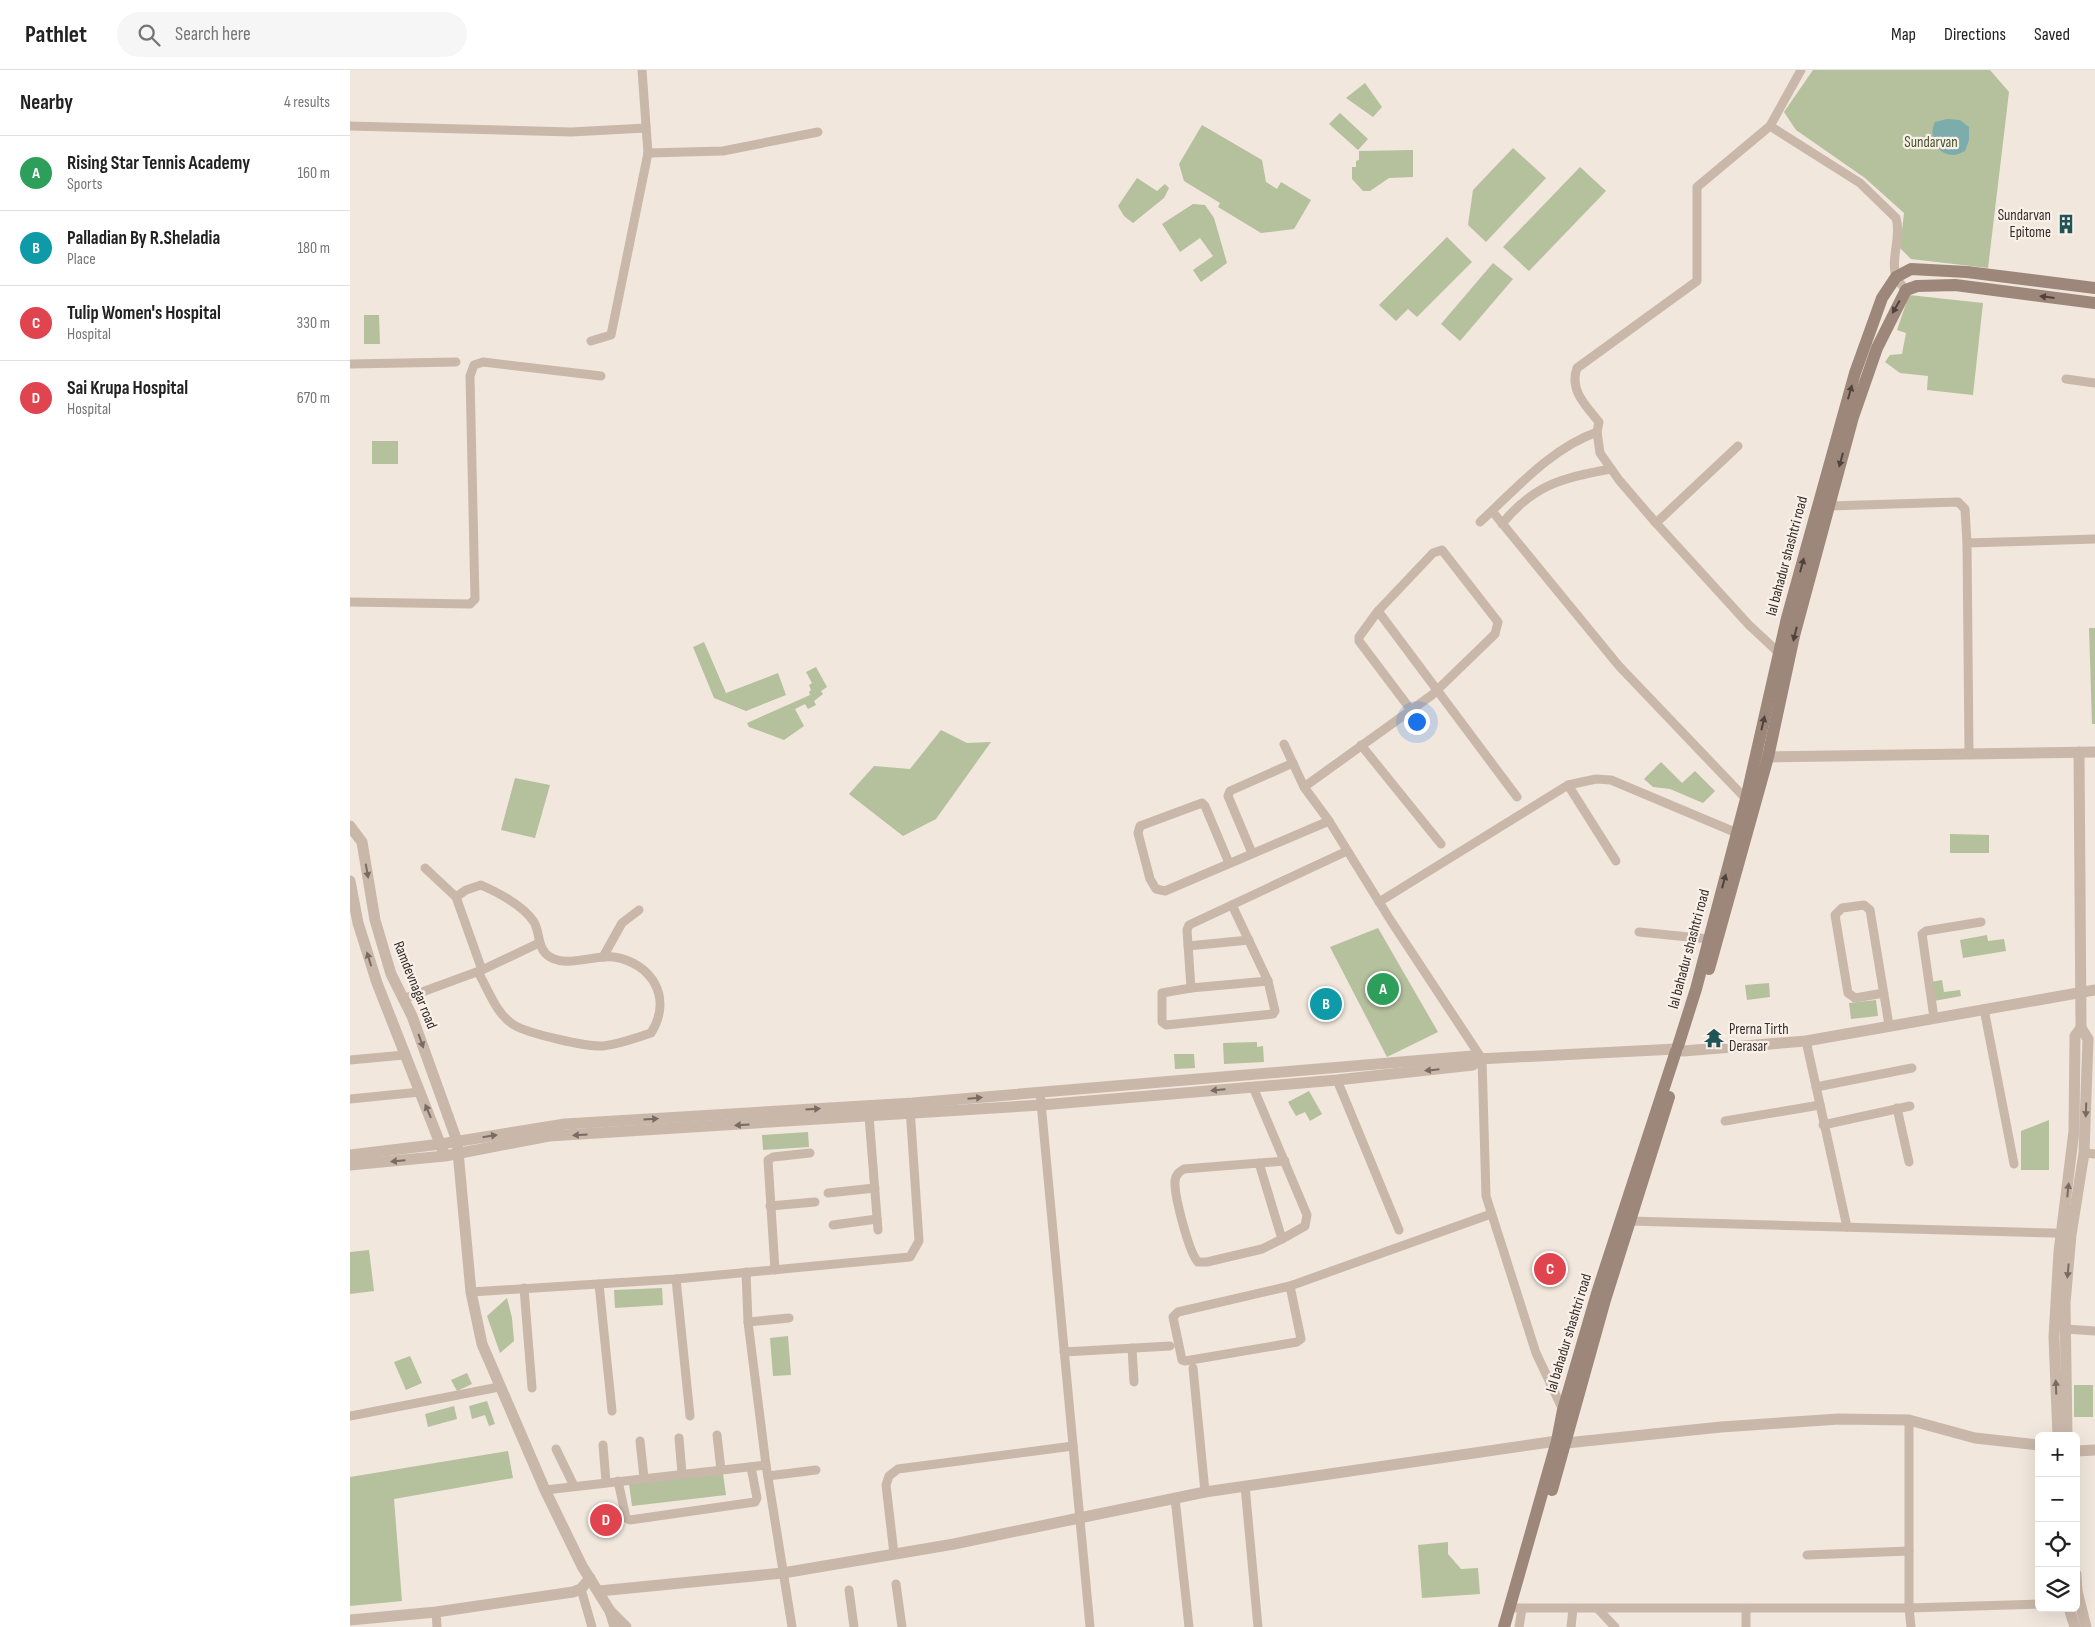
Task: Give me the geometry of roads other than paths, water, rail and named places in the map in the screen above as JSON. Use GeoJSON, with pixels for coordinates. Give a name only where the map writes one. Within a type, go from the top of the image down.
{"type":"FeatureCollection","features":[{"type":"Feature","properties":{"kind":"main road"},"geometry":{"type":"LineString","coordinates":[[1896,278],[1911,270],[1949,271],[2095,288]]}},
{"type":"Feature","properties":{"kind":"main road","name":"lal bahadur shashtri road"},"geometry":{"type":"LineString","coordinates":[[1504,1627],[1516,1609],[1561,1442],[1563,1410],[1621,1217],[1680,1049],[1746,799],[1762,757],[1779,653],[1855,373],[1882,298],[1896,278]]}},
{"type":"Feature","properties":{"kind":"main road"},"geometry":{"type":"LineString","coordinates":[[1561,1442],[1630,1221],[1680,1049],[1704,989],[1762,757],[1853,416],[1877,348],[1906,290],[1917,286],[1955,285],[2095,302]]}},
{"type":"Feature","properties":{"kind":"main road"},"geometry":{"type":"LineString","coordinates":[[1512,1627],[1516,1609]]}},
{"type":"Feature","properties":{"kind":"street"},"geometry":{"type":"LineString","coordinates":[[591,340],[611,335],[648,153],[642,70]]}},
{"type":"Feature","properties":{"kind":"street"},"geometry":{"type":"LineString","coordinates":[[1779,653],[1749,625],[1685,558],[1611,468],[1600,453],[1597,432],[1599,422],[1578,395],[1574,377],[1577,368],[1697,281],[1697,187],[1770,126],[1801,70]]}},
{"type":"Feature","properties":{"kind":"street"},"geometry":{"type":"LineString","coordinates":[[350,126],[571,132],[646,128]]}},
{"type":"Feature","properties":{"kind":"street"},"geometry":{"type":"LineString","coordinates":[[1770,126],[1860,183],[1896,218],[1899,225],[1895,259],[1896,278],[1906,290]]}},
{"type":"Feature","properties":{"kind":"street"},"geometry":{"type":"LineString","coordinates":[[648,153],[722,151],[818,132]]}},
{"type":"Feature","properties":{"kind":"street"},"geometry":{"type":"LineString","coordinates":[[350,364],[456,362]]}},
{"type":"Feature","properties":{"kind":"street"},"geometry":{"type":"LineString","coordinates":[[350,602],[470,604],[475,599],[470,376],[474,365],[483,362],[601,376]]}},
{"type":"Feature","properties":{"kind":"street"},"geometry":{"type":"LineString","coordinates":[[2066,379],[2095,383]]}},
{"type":"Feature","properties":{"kind":"street"},"geometry":{"type":"LineString","coordinates":[[1480,522],[1553,455],[1573,441],[1597,432]]}},
{"type":"Feature","properties":{"kind":"street"},"geometry":{"type":"LineString","coordinates":[[1656,523],[1738,446]]}},
{"type":"Feature","properties":{"kind":"street"},"geometry":{"type":"LineString","coordinates":[[1502,524],[1525,498],[1541,487],[1566,478],[1611,468]]}},
{"type":"Feature","properties":{"kind":"street"},"geometry":{"type":"LineString","coordinates":[[1829,506],[1958,502],[1965,509],[1969,753]]}},
{"type":"Feature","properties":{"kind":"street"},"geometry":{"type":"LineString","coordinates":[[1492,511],[1618,666],[1746,799]]}},
{"type":"Feature","properties":{"kind":"street"},"geometry":{"type":"LineString","coordinates":[[1967,543],[2095,539]]}},
{"type":"Feature","properties":{"kind":"street"},"geometry":{"type":"LineString","coordinates":[[1304,787],[1432,695],[1436,688],[1495,634],[1498,622],[1445,552],[1439,550],[1378,611],[1359,637],[1359,642],[1411,710]]}},
{"type":"Feature","properties":{"kind":"street"},"geometry":{"type":"LineString","coordinates":[[1378,611],[1517,797]]}},
{"type":"Feature","properties":{"kind":"street"},"geometry":{"type":"LineString","coordinates":[[1284,744],[1304,787],[1329,821],[1480,1059],[1486,1196],[1536,1353],[1563,1410]]}},
{"type":"Feature","properties":{"kind":"street"},"geometry":{"type":"LineString","coordinates":[[1361,745],[1441,844]]}},
{"type":"Feature","properties":{"kind":"street"},"geometry":{"type":"LineString","coordinates":[[2068,1432],[2065,1329],[2066,1235],[2090,1153],[2088,1039],[2081,1028],[2079,752]]}},
{"type":"Feature","properties":{"kind":"street"},"geometry":{"type":"LineString","coordinates":[[1762,757],[2095,752]]}},
{"type":"Feature","properties":{"kind":"street"},"geometry":{"type":"LineString","coordinates":[[1252,853],[1228,796],[1230,791],[1293,763]]}},
{"type":"Feature","properties":{"kind":"street"},"geometry":{"type":"LineString","coordinates":[[1379,902],[1568,785],[1596,779],[1611,780],[1737,833]]}},
{"type":"Feature","properties":{"kind":"street"},"geometry":{"type":"LineString","coordinates":[[1568,785],[1616,861]]}},
{"type":"Feature","properties":{"kind":"street"},"geometry":{"type":"LineString","coordinates":[[1229,863],[1205,806],[1202,803],[1197,802],[1140,826],[1138,833],[1150,878],[1156,889],[1164,890],[1229,863],[1252,853],[1329,821]]}},
{"type":"Feature","properties":{"kind":"street","name":"Ramdevnagar road"},"geometry":{"type":"LineString","coordinates":[[350,826],[362,842],[375,920],[391,974],[412,1016],[457,1141],[459,1154],[458,1170],[471,1292],[482,1344],[545,1490],[590,1578],[610,1611]]}},
{"type":"Feature","properties":{"kind":"street"},"geometry":{"type":"LineString","coordinates":[[1191,988],[1186,930],[1190,925],[1347,851]]}},
{"type":"Feature","properties":{"kind":"street"},"geometry":{"type":"LineString","coordinates":[[425,868],[456,897],[480,971],[498,1009],[514,1025],[565,1041],[602,1046],[652,1032],[658,1022],[661,1010],[660,994],[656,982],[632,962],[612,956],[576,961],[557,959],[546,955],[539,943],[534,923],[515,904],[495,891],[481,885],[466,890],[456,897]]}},
{"type":"Feature","properties":{"kind":"street"},"geometry":{"type":"LineString","coordinates":[[350,881],[358,924],[404,1055],[445,1156],[458,1170]]}},
{"type":"Feature","properties":{"kind":"street"},"geometry":{"type":"LineString","coordinates":[[1884,993],[1855,998],[1848,993],[1835,915],[1842,908],[1864,905],[1870,910],[1884,993],[1889,1026]]}},
{"type":"Feature","properties":{"kind":"street"},"geometry":{"type":"LineString","coordinates":[[1232,906],[1268,981],[1275,1011],[1273,1014],[1166,1025],[1162,1022],[1162,993],[1164,991],[1268,981]]}},
{"type":"Feature","properties":{"kind":"street"},"geometry":{"type":"LineString","coordinates":[[603,957],[622,923],[639,910]]}},
{"type":"Feature","properties":{"kind":"street"},"geometry":{"type":"LineString","coordinates":[[1934,1018],[1922,934],[1926,931],[1981,922]]}},
{"type":"Feature","properties":{"kind":"street"},"geometry":{"type":"LineString","coordinates":[[1639,932],[1709,939]]}},
{"type":"Feature","properties":{"kind":"street"},"geometry":{"type":"LineString","coordinates":[[1188,946],[1249,940]]}},
{"type":"Feature","properties":{"kind":"street"},"geometry":{"type":"LineString","coordinates":[[403,999],[480,971],[539,943]]}},
{"type":"Feature","properties":{"kind":"street"},"geometry":{"type":"LineString","coordinates":[[350,1165],[459,1154],[549,1136],[868,1116],[910,1108],[1040,1092],[1472,1056],[1480,1059],[1806,1041],[2095,990]]}},
{"type":"Feature","properties":{"kind":"street"},"geometry":{"type":"LineString","coordinates":[[1984,1009],[2014,1164]]}},
{"type":"Feature","properties":{"kind":"street"},"geometry":{"type":"LineString","coordinates":[[2058,1432],[2054,1337],[2066,1235],[2074,1131],[2075,1036],[2081,1028]]}},
{"type":"Feature","properties":{"kind":"street"},"geometry":{"type":"LineString","coordinates":[[1806,1041],[1847,1227]]}},
{"type":"Feature","properties":{"kind":"street"},"geometry":{"type":"LineString","coordinates":[[350,1060],[404,1055]]}},
{"type":"Feature","properties":{"kind":"street"},"geometry":{"type":"LineString","coordinates":[[350,1155],[441,1144],[565,1124],[910,1108],[1041,1105],[1337,1080],[1473,1065],[1480,1059]]}},
{"type":"Feature","properties":{"kind":"street"},"geometry":{"type":"LineString","coordinates":[[1816,1087],[1912,1068]]}},
{"type":"Feature","properties":{"kind":"street"},"geometry":{"type":"LineString","coordinates":[[1337,1080],[1399,1230]]}},
{"type":"Feature","properties":{"kind":"street"},"geometry":{"type":"LineString","coordinates":[[1253,1087],[1285,1161],[1307,1220],[1305,1226],[1262,1249],[1207,1262],[1198,1262],[1193,1257],[1176,1191],[1178,1173],[1184,1169],[1285,1161]]}},
{"type":"Feature","properties":{"kind":"street"},"geometry":{"type":"LineString","coordinates":[[350,1099],[420,1092]]}},
{"type":"Feature","properties":{"kind":"street"},"geometry":{"type":"LineString","coordinates":[[1040,1092],[1090,1627]]}},
{"type":"Feature","properties":{"kind":"street"},"geometry":{"type":"LineString","coordinates":[[1724,1121],[1820,1105]]}},
{"type":"Feature","properties":{"kind":"street"},"geometry":{"type":"LineString","coordinates":[[1823,1125],[1910,1106]]}},
{"type":"Feature","properties":{"kind":"street"},"geometry":{"type":"LineString","coordinates":[[471,1292],[676,1279],[910,1257],[920,1241],[910,1108]]}},
{"type":"Feature","properties":{"kind":"street"},"geometry":{"type":"LineString","coordinates":[[1897,1108],[1909,1162]]}},
{"type":"Feature","properties":{"kind":"street"},"geometry":{"type":"LineString","coordinates":[[868,1116],[878,1230]]}},
{"type":"Feature","properties":{"kind":"street"},"geometry":{"type":"LineString","coordinates":[[775,1270],[768,1160],[773,1157],[810,1153]]}},
{"type":"Feature","properties":{"kind":"street"},"geometry":{"type":"LineString","coordinates":[[1259,1163],[1282,1239]]}},
{"type":"Feature","properties":{"kind":"street"},"geometry":{"type":"LineString","coordinates":[[828,1194],[875,1188]]}},
{"type":"Feature","properties":{"kind":"street"},"geometry":{"type":"LineString","coordinates":[[770,1206],[815,1202]]}},
{"type":"Feature","properties":{"kind":"street"},"geometry":{"type":"LineString","coordinates":[[1290,1286],[1301,1339],[1297,1342],[1186,1361],[1182,1360],[1173,1317],[1178,1312],[1290,1286],[1491,1214]]}},
{"type":"Feature","properties":{"kind":"street"},"geometry":{"type":"LineString","coordinates":[[833,1225],[877,1219]]}},
{"type":"Feature","properties":{"kind":"street"},"geometry":{"type":"LineString","coordinates":[[1630,1221],[2054,1233],[2066,1235]]}},
{"type":"Feature","properties":{"kind":"street"},"geometry":{"type":"LineString","coordinates":[[746,1272],[748,1322],[766,1465],[792,1627]]}},
{"type":"Feature","properties":{"kind":"street"},"geometry":{"type":"LineString","coordinates":[[676,1279],[690,1416]]}},
{"type":"Feature","properties":{"kind":"street"},"geometry":{"type":"LineString","coordinates":[[599,1284],[612,1411]]}},
{"type":"Feature","properties":{"kind":"street"},"geometry":{"type":"LineString","coordinates":[[524,1288],[532,1388]]}},
{"type":"Feature","properties":{"kind":"street"},"geometry":{"type":"LineString","coordinates":[[748,1322],[788,1318]]}},
{"type":"Feature","properties":{"kind":"street"},"geometry":{"type":"LineString","coordinates":[[2065,1329],[2095,1331]]}},
{"type":"Feature","properties":{"kind":"street"},"geometry":{"type":"LineString","coordinates":[[1064,1352],[1170,1346]]}},
{"type":"Feature","properties":{"kind":"street"},"geometry":{"type":"LineString","coordinates":[[1132,1348],[1134,1382]]}},
{"type":"Feature","properties":{"kind":"street"},"geometry":{"type":"LineString","coordinates":[[1193,1368],[1205,1492]]}},
{"type":"Feature","properties":{"kind":"street"},"geometry":{"type":"LineString","coordinates":[[350,1416],[499,1387]]}},
{"type":"Feature","properties":{"kind":"street"},"geometry":{"type":"LineString","coordinates":[[599,1591],[783,1573],[894,1554],[1205,1492],[1561,1442],[1720,1427],[1829,1420],[1909,1420],[1976,1438],[2035,1445]]}},
{"type":"Feature","properties":{"kind":"street"},"geometry":{"type":"LineString","coordinates":[[1909,1420],[1909,1608],[1911,1627]]}},
{"type":"Feature","properties":{"kind":"street"},"geometry":{"type":"LineString","coordinates":[[717,1435],[721,1470]]}},
{"type":"Feature","properties":{"kind":"street"},"geometry":{"type":"LineString","coordinates":[[679,1438],[682,1474]]}},
{"type":"Feature","properties":{"kind":"street"},"geometry":{"type":"LineString","coordinates":[[640,1441],[644,1478]]}},
{"type":"Feature","properties":{"kind":"street"},"geometry":{"type":"LineString","coordinates":[[2080,1444],[2095,1443]]}},
{"type":"Feature","properties":{"kind":"street"},"geometry":{"type":"LineString","coordinates":[[603,1445],[606,1482]]}},
{"type":"Feature","properties":{"kind":"street"},"geometry":{"type":"LineString","coordinates":[[894,1554],[886,1485],[889,1476],[898,1469],[1073,1446]]}},
{"type":"Feature","properties":{"kind":"street"},"geometry":{"type":"LineString","coordinates":[[556,1450],[574,1486]]}},
{"type":"Feature","properties":{"kind":"street"},"geometry":{"type":"LineString","coordinates":[[2080,1451],[2095,1450]]}},
{"type":"Feature","properties":{"kind":"street"},"geometry":{"type":"LineString","coordinates":[[545,1490],[766,1465]]}},
{"type":"Feature","properties":{"kind":"street"},"geometry":{"type":"LineString","coordinates":[[618,1481],[626,1518],[630,1520],[755,1502],[757,1498],[751,1467]]}},
{"type":"Feature","properties":{"kind":"street"},"geometry":{"type":"LineString","coordinates":[[768,1476],[816,1470]]}},
{"type":"Feature","properties":{"kind":"street"},"geometry":{"type":"LineString","coordinates":[[1245,1486],[1258,1627]]}},
{"type":"Feature","properties":{"kind":"street"},"geometry":{"type":"LineString","coordinates":[[1175,1498],[1189,1627]]}},
{"type":"Feature","properties":{"kind":"street"},"geometry":{"type":"LineString","coordinates":[[1807,1555],[1909,1551]]}},
{"type":"Feature","properties":{"kind":"street"},"geometry":{"type":"LineString","coordinates":[[350,1620],[363,1623],[581,1589],[590,1578]]}},
{"type":"Feature","properties":{"kind":"street"},"geometry":{"type":"LineString","coordinates":[[896,1584],[902,1627]]}},
{"type":"Feature","properties":{"kind":"street"},"geometry":{"type":"LineString","coordinates":[[581,1589],[592,1627]]}},
{"type":"Feature","properties":{"kind":"street"},"geometry":{"type":"LineString","coordinates":[[849,1590],[854,1627]]}},
{"type":"Feature","properties":{"kind":"street"},"geometry":{"type":"LineString","coordinates":[[1518,1627],[1516,1609],[1909,1608],[2035,1604]]}},
{"type":"Feature","properties":{"kind":"street"},"geometry":{"type":"LineString","coordinates":[[1571,1627],[1573,1608]]}},
{"type":"Feature","properties":{"kind":"street"},"geometry":{"type":"LineString","coordinates":[[1598,1608],[1615,1627]]}},
{"type":"Feature","properties":{"kind":"street"},"geometry":{"type":"LineString","coordinates":[[1746,1608],[1746,1627]]}},
{"type":"Feature","properties":{"kind":"street"},"geometry":{"type":"LineString","coordinates":[[2080,1609],[2086,1627]]}},
{"type":"Feature","properties":{"kind":"street"},"geometry":{"type":"LineString","coordinates":[[610,1611],[615,1627]]}},
{"type":"Feature","properties":{"kind":"street"},"geometry":{"type":"LineString","coordinates":[[610,1611],[626,1627]]}},
{"type":"Feature","properties":{"kind":"street"},"geometry":{"type":"LineString","coordinates":[[436,1612],[437,1627]]}},
{"type":"Feature","properties":{"kind":"street"},"geometry":{"type":"LineString","coordinates":[[2070,1612],[2075,1627]]}},
{"type":"Feature","properties":{"kind":"water"},"geometry":{"type":"Polygon","coordinates":[[[1947,119],[1960,120],[1969,127],[1969,140],[1965,151],[1953,155],[1947,154],[1942,152],[1935,143],[1932,133],[1935,122],[1947,119]]]}},
{"type":"Feature","properties":{"kind":"place","name":"Sundarvan Epitome"},"geometry":{"type":"Point","coordinates":[2066,224]}},
{"type":"Feature","properties":{"kind":"place","name":"Rising Star Tennis Academy"},"geometry":{"type":"Point","coordinates":[1383,989]}},
{"type":"Feature","properties":{"kind":"place","name":"Palladian By R.Sheladia"},"geometry":{"type":"Point","coordinates":[1326,1004]}},
{"type":"Feature","properties":{"kind":"place","name":"Prerna Tirth Derasar"},"geometry":{"type":"Point","coordinates":[1714,1038]}},
{"type":"Feature","properties":{"kind":"place","name":"Tulip Women's Hospital"},"geometry":{"type":"Point","coordinates":[1550,1269]}},
{"type":"Feature","properties":{"kind":"place","name":"Sai Krupa Hospital"},"geometry":{"type":"Point","coordinates":[606,1520]}},
{"type":"Feature","properties":{"kind":"park label","name":"Sundarvan"},"geometry":{"type":"Point","coordinates":[1931,142]}}]}
